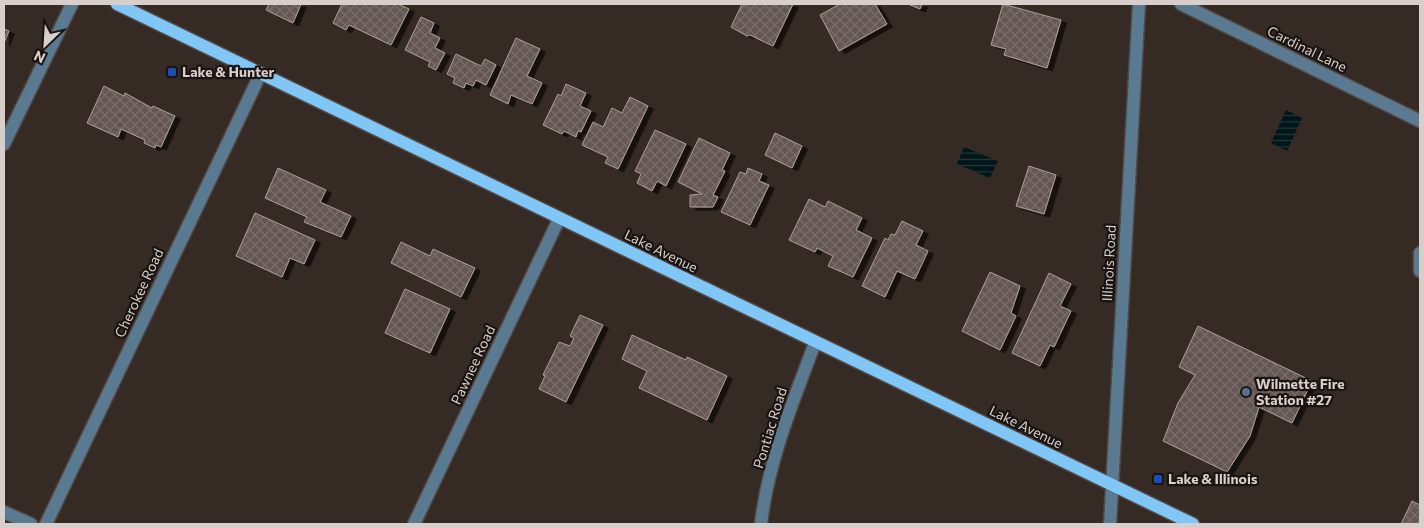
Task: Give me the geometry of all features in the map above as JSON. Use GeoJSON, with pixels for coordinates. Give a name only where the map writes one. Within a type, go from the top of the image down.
{"type":"FeatureCollection","features":[{"type":"Feature","properties":{"kind":"main road","name":"Lake Avenue"},"geometry":{"type":"LineString","coordinates":[[116,4],[1192,524]]}},
{"type":"Feature","properties":{"kind":"street"},"geometry":{"type":"LineString","coordinates":[[4,143],[72,4]]}},
{"type":"Feature","properties":{"kind":"street","name":"Illinois Road"},"geometry":{"type":"LineString","coordinates":[[1110,524],[1138,4]]}},
{"type":"Feature","properties":{"kind":"street","name":"Cardinal Lane"},"geometry":{"type":"LineString","coordinates":[[1181,4],[1420,121]]}},
{"type":"Feature","properties":{"kind":"street","name":"Cherokee Road"},"geometry":{"type":"LineString","coordinates":[[46,524],[260,75]]}},
{"type":"Feature","properties":{"kind":"street","name":"Pawnee Road"},"geometry":{"type":"LineString","coordinates":[[414,524],[559,219]]}},
{"type":"Feature","properties":{"kind":"street"},"geometry":{"type":"LineString","coordinates":[[1420,253],[1420,271]]}},
{"type":"Feature","properties":{"kind":"street","name":"Pontiac Road"},"geometry":{"type":"LineString","coordinates":[[761,524],[763,506],[785,423],[815,343]]}},
{"type":"Feature","properties":{"kind":"street"},"geometry":{"type":"LineString","coordinates":[[4,512],[31,524]]}},
{"type":"Feature","properties":{"kind":"shaded area"},"geometry":{"type":"Polygon","coordinates":[[[1286,110],[1302,118],[1287,151],[1271,143],[1286,110]]]}},
{"type":"Feature","properties":{"kind":"shaded area"},"geometry":{"type":"Polygon","coordinates":[[[964,147],[998,161],[990,178],[957,164],[964,147]]]}},
{"type":"Feature","properties":{"kind":"building"},"geometry":{"type":"Polygon","coordinates":[[[269,4],[301,4],[293,23],[266,10],[269,4]]]}},
{"type":"Feature","properties":{"kind":"building"},"geometry":{"type":"Polygon","coordinates":[[[342,4],[398,4],[409,9],[391,45],[349,25],[346,30],[333,23],[342,4]]]}},
{"type":"Feature","properties":{"kind":"building"},"geometry":{"type":"Polygon","coordinates":[[[742,4],[793,4],[773,46],[750,35],[747,36],[731,27],[742,4]]]}},
{"type":"Feature","properties":{"kind":"building"},"geometry":{"type":"Polygon","coordinates":[[[840,4],[875,4],[887,24],[839,51],[820,15],[840,4]]]}},
{"type":"Feature","properties":{"kind":"building"},"geometry":{"type":"Polygon","coordinates":[[[908,4],[922,4],[920,9],[908,4]]]}},
{"type":"Feature","properties":{"kind":"building"},"geometry":{"type":"Polygon","coordinates":[[[1003,4],[1061,20],[1047,68],[1004,55],[1006,49],[991,45],[1003,4]]]}},
{"type":"Feature","properties":{"kind":"building"},"geometry":{"type":"Polygon","coordinates":[[[421,17],[434,23],[430,33],[440,38],[435,48],[445,53],[436,70],[428,66],[430,62],[405,50],[421,17]]]}},
{"type":"Feature","properties":{"kind":"building"},"geometry":{"type":"Polygon","coordinates":[[[4,29],[9,31],[4,43],[4,29]]]}},
{"type":"Feature","properties":{"kind":"building"},"geometry":{"type":"Polygon","coordinates":[[[516,38],[540,49],[527,76],[542,83],[532,104],[511,95],[508,104],[490,95],[516,38]]]}},
{"type":"Feature","properties":{"kind":"building"},"geometry":{"type":"Polygon","coordinates":[[[456,54],[481,66],[485,59],[496,65],[486,85],[476,80],[473,86],[466,83],[464,88],[453,83],[455,78],[447,74],[456,54]]]}},
{"type":"Feature","properties":{"kind":"building"},"geometry":{"type":"Polygon","coordinates":[[[566,84],[586,93],[580,106],[591,111],[581,132],[578,131],[576,137],[564,131],[562,134],[543,125],[558,94],[561,96],[566,84]]]}},
{"type":"Feature","properties":{"kind":"building"},"geometry":{"type":"Polygon","coordinates":[[[104,86],[124,96],[125,93],[152,108],[153,106],[175,116],[161,147],[156,145],[155,148],[144,143],[145,140],[121,129],[118,137],[87,123],[104,86]]]}},
{"type":"Feature","properties":{"kind":"building"},"geometry":{"type":"Polygon","coordinates":[[[630,97],[648,106],[618,169],[605,163],[608,157],[582,145],[593,122],[603,127],[612,108],[622,113],[630,97]]]}},
{"type":"Feature","properties":{"kind":"building"},"geometry":{"type":"Polygon","coordinates":[[[655,130],[686,144],[666,186],[657,181],[652,191],[637,183],[641,174],[635,171],[655,130]]]}},
{"type":"Feature","properties":{"kind":"building"},"geometry":{"type":"Polygon","coordinates":[[[775,133],[802,146],[792,168],[765,155],[775,133]]]}},
{"type":"Feature","properties":{"kind":"building"},"geometry":{"type":"Polygon","coordinates":[[[699,138],[730,153],[722,170],[725,171],[713,195],[718,197],[713,207],[690,207],[690,195],[702,194],[678,182],[699,138]]]}},
{"type":"Feature","properties":{"kind":"building"},"geometry":{"type":"Polygon","coordinates":[[[1029,166],[1056,175],[1044,214],[1016,206],[1029,166]]]}},
{"type":"Feature","properties":{"kind":"building"},"geometry":{"type":"Polygon","coordinates":[[[278,168],[326,190],[320,202],[351,216],[341,237],[304,222],[307,217],[265,198],[278,168]]]}},
{"type":"Feature","properties":{"kind":"building"},"geometry":{"type":"Polygon","coordinates":[[[748,168],[762,174],[759,181],[769,185],[750,225],[721,212],[740,172],[746,174],[748,168]]]}},
{"type":"Feature","properties":{"kind":"building"},"geometry":{"type":"Polygon","coordinates":[[[809,199],[825,207],[828,201],[862,218],[856,230],[872,238],[853,277],[828,266],[833,256],[817,248],[815,252],[789,240],[809,199]]]}},
{"type":"Feature","properties":{"kind":"building"},"geometry":{"type":"Polygon","coordinates":[[[255,213],[315,240],[304,264],[290,258],[282,277],[236,256],[255,213]]]}},
{"type":"Feature","properties":{"kind":"building"},"geometry":{"type":"Polygon","coordinates":[[[902,221],[923,231],[916,245],[928,251],[915,279],[897,271],[885,297],[862,286],[885,238],[888,240],[891,234],[895,235],[902,221]]]}},
{"type":"Feature","properties":{"kind":"building"},"geometry":{"type":"Polygon","coordinates":[[[401,242],[430,256],[433,249],[475,268],[461,297],[391,263],[401,242]]]}},
{"type":"Feature","properties":{"kind":"building"},"geometry":{"type":"Polygon","coordinates":[[[990,272],[1020,286],[1011,313],[1016,316],[1000,350],[962,331],[990,272]]]}},
{"type":"Feature","properties":{"kind":"building"},"geometry":{"type":"Polygon","coordinates":[[[1049,273],[1071,284],[1060,306],[1071,311],[1054,347],[1050,345],[1040,366],[1012,353],[1049,273]]]}},
{"type":"Feature","properties":{"kind":"building"},"geometry":{"type":"Polygon","coordinates":[[[405,289],[450,309],[430,353],[385,333],[405,289]]]}},
{"type":"Feature","properties":{"kind":"building"},"geometry":{"type":"Polygon","coordinates":[[[580,315],[603,325],[566,402],[539,389],[545,376],[543,375],[559,342],[570,346],[574,338],[570,336],[580,315]]]}},
{"type":"Feature","properties":{"kind":"building","name":"Wilmette Fire Station #27"},"geometry":{"type":"Polygon","coordinates":[[[1198,326],[1312,381],[1292,423],[1259,407],[1250,436],[1227,472],[1163,441],[1178,403],[1195,375],[1179,367],[1198,326]]]}},
{"type":"Feature","properties":{"kind":"building"},"geometry":{"type":"Polygon","coordinates":[[[632,335],[686,360],[687,357],[727,376],[707,420],[639,388],[647,371],[622,359],[632,335]]]}},
{"type":"Feature","properties":{"kind":"building"},"geometry":{"type":"Polygon","coordinates":[[[1412,501],[1420,505],[1420,524],[1401,524],[1412,501]]]}},
{"type":"Feature","properties":{"kind":"place","name":"Lake & Hunter"},"geometry":{"type":"Point","coordinates":[172,72]}},
{"type":"Feature","properties":{"kind":"place","name":"Wilmette Fire Station #27"},"geometry":{"type":"Point","coordinates":[1246,392]}},
{"type":"Feature","properties":{"kind":"place","name":"Lake & Illinois"},"geometry":{"type":"Point","coordinates":[1158,479]}}]}
